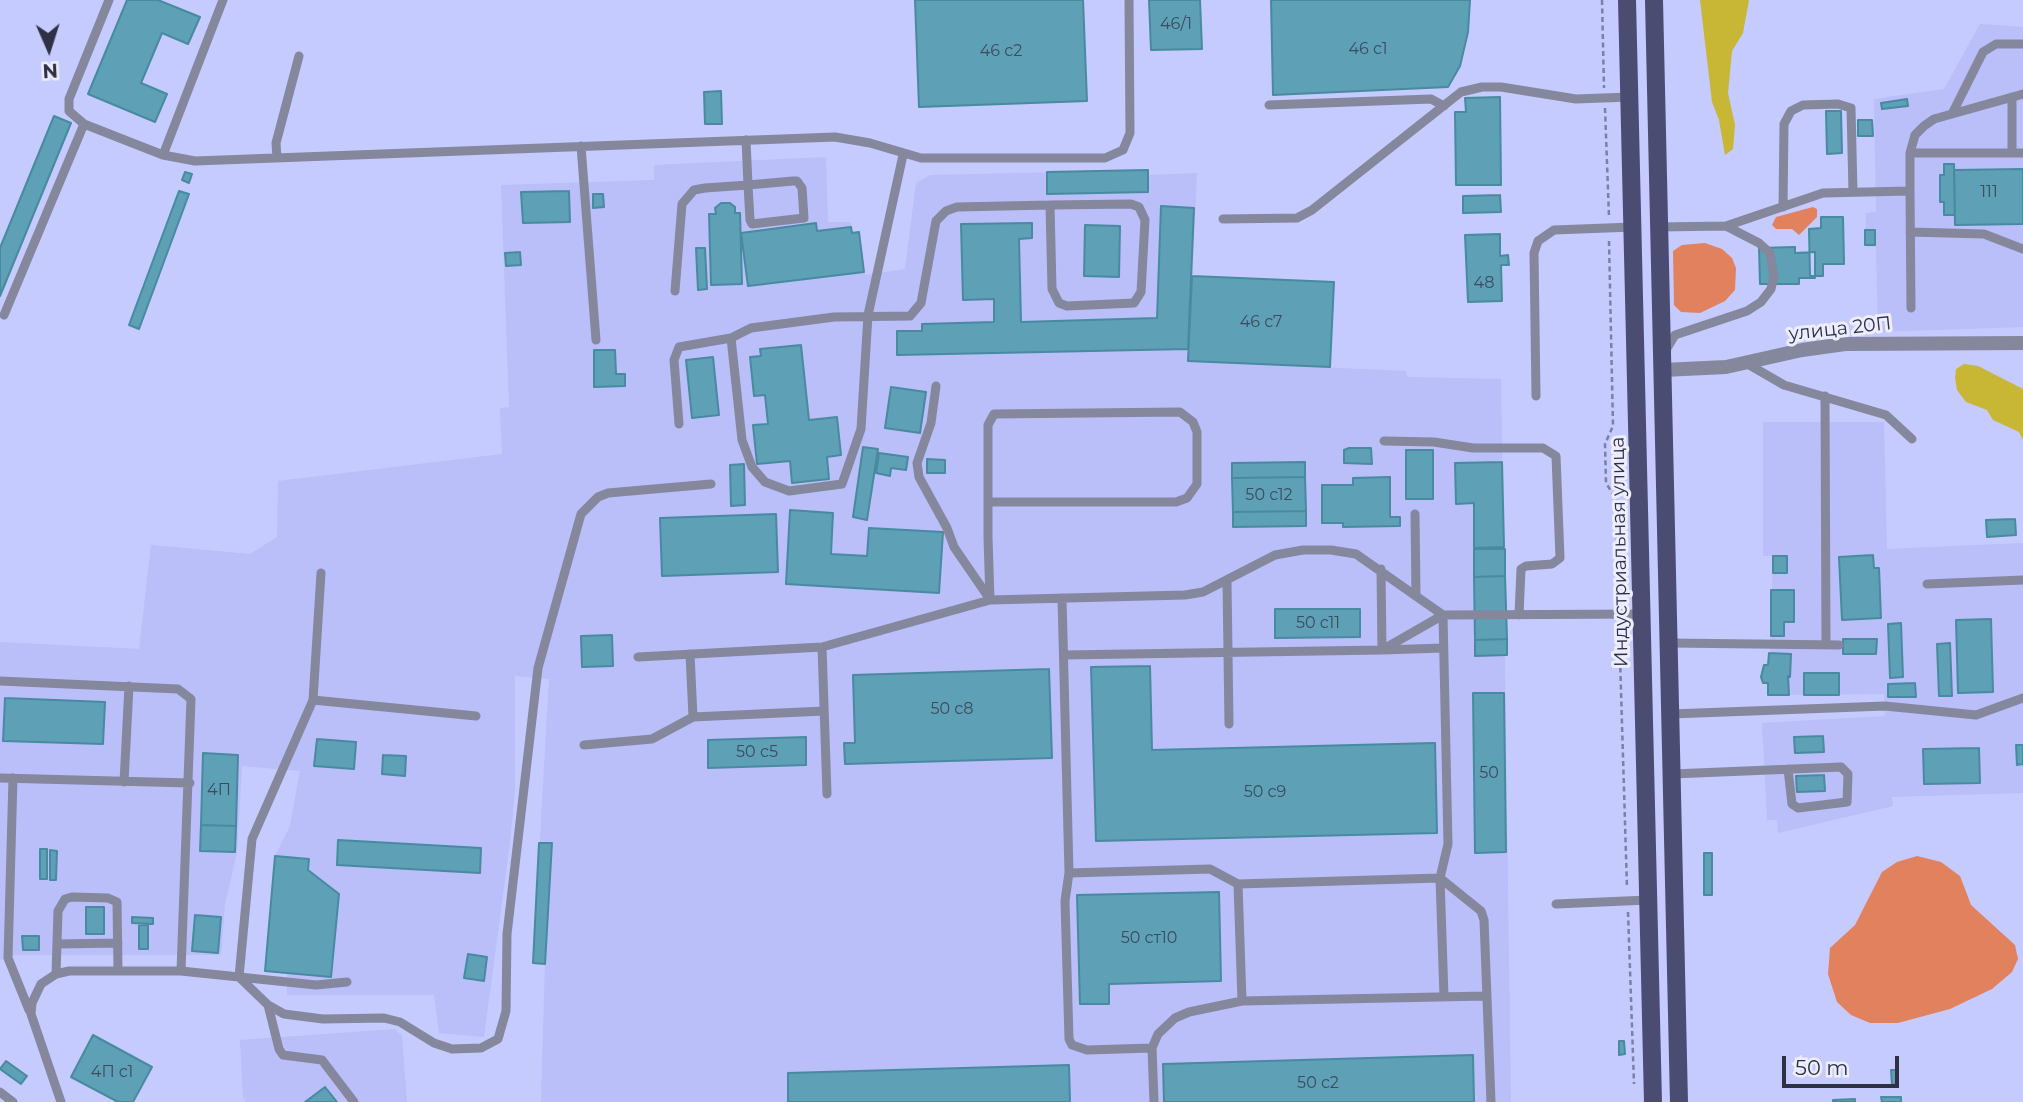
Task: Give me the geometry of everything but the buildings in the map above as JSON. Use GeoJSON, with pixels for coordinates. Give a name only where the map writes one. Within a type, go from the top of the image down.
{"type":"FeatureCollection","features":[{"type":"Feature","properties":{"kind":"main road","name":"Индустриальная улица"},"geometry":{"type":"LineString","coordinates":[[1627,0],[1653,1102]]}},
{"type":"Feature","properties":{"kind":"main road"},"geometry":{"type":"LineString","coordinates":[[1654,0],[1679,1102]]}},
{"type":"Feature","properties":{"kind":"street","name":"улица 20П"},"geometry":{"type":"LineString","coordinates":[[1663,364],[1746,363],[1802,350],[1845,344],[2023,343]]}},
{"type":"Feature","properties":{"kind":"lane"},"geometry":{"type":"LineString","coordinates":[[109,0],[69,99],[68,106],[72,117],[163,155],[195,160],[835,137],[870,143],[902,155],[939,160],[1115,156],[1123,150],[1129,133],[1129,0]]}},
{"type":"Feature","properties":{"kind":"lane"},"geometry":{"type":"LineString","coordinates":[[163,155],[223,0]]}},
{"type":"Feature","properties":{"kind":"lane"},"geometry":{"type":"LineString","coordinates":[[1952,114],[1989,47],[1996,44],[2023,44]]}},
{"type":"Feature","properties":{"kind":"lane"},"geometry":{"type":"LineString","coordinates":[[277,158],[276,143],[299,56]]}},
{"type":"Feature","properties":{"kind":"lane"},"geometry":{"type":"LineString","coordinates":[[1223,219],[1297,218],[1312,210],[1461,92],[1482,87],[1576,99],[1630,97]]}},
{"type":"Feature","properties":{"kind":"lane"},"geometry":{"type":"LineString","coordinates":[[1911,308],[1910,153],[1915,135],[1924,125],[1952,114],[2023,94]]}},
{"type":"Feature","properties":{"kind":"lane"},"geometry":{"type":"LineString","coordinates":[[2012,97],[2012,153]]}},
{"type":"Feature","properties":{"kind":"lane"},"geometry":{"type":"LineString","coordinates":[[1269,105],[1431,99],[1444,106]]}},
{"type":"Feature","properties":{"kind":"lane"},"geometry":{"type":"LineString","coordinates":[[1783,207],[1784,124],[1791,111],[1803,105],[1838,104],[1850,108],[1853,192]]}},
{"type":"Feature","properties":{"kind":"lane"},"geometry":{"type":"LineString","coordinates":[[4,314],[84,124]]}},
{"type":"Feature","properties":{"kind":"lane"},"geometry":{"type":"LineString","coordinates":[[675,291],[682,204],[687,196],[705,188],[748,185],[797,181],[802,188],[804,218],[754,225],[750,220],[748,185],[746,140]]}},
{"type":"Feature","properties":{"kind":"lane"},"geometry":{"type":"LineString","coordinates":[[581,146],[596,340]]}},
{"type":"Feature","properties":{"kind":"lane"},"geometry":{"type":"LineString","coordinates":[[1910,153],[2023,153]]}},
{"type":"Feature","properties":{"kind":"lane"},"geometry":{"type":"LineString","coordinates":[[731,338],[742,440],[752,467],[765,482],[789,491],[834,487],[846,480],[861,429],[868,315],[902,155]]}},
{"type":"Feature","properties":{"kind":"lane"},"geometry":{"type":"LineString","coordinates":[[1659,227],[1726,226],[1823,194],[1910,191]]}},
{"type":"Feature","properties":{"kind":"lane"},"geometry":{"type":"LineString","coordinates":[[680,424],[675,353],[686,344],[731,338],[751,328],[868,315],[902,317],[917,311],[921,303],[936,220],[946,211],[957,207],[1050,205],[1131,204],[1139,206],[1145,220],[1141,292],[1134,303],[1067,306],[1059,303],[1052,289],[1050,205]]}},
{"type":"Feature","properties":{"kind":"lane"},"geometry":{"type":"LineString","coordinates":[[1663,364],[1675,335],[1747,310],[1761,302],[1771,289],[1774,276],[1770,253],[1759,243],[1726,226]]}},
{"type":"Feature","properties":{"kind":"lane"},"geometry":{"type":"LineString","coordinates":[[1536,396],[1534,253],[1538,241],[1554,230],[1633,227]]}},
{"type":"Feature","properties":{"kind":"lane"},"geometry":{"type":"LineString","coordinates":[[1910,232],[1984,234],[2023,249]]}},
{"type":"Feature","properties":{"kind":"lane"},"geometry":{"type":"LineString","coordinates":[[1746,363],[1784,385],[1886,415],[1912,439]]}},
{"type":"Feature","properties":{"kind":"lane"},"geometry":{"type":"LineString","coordinates":[[936,386],[931,423],[917,463],[919,477],[947,528],[954,547],[990,600]]}},
{"type":"Feature","properties":{"kind":"lane"},"geometry":{"type":"LineString","coordinates":[[1825,396],[1826,645]]}},
{"type":"Feature","properties":{"kind":"lane"},"geometry":{"type":"LineString","coordinates":[[988,502],[1176,502],[1187,498],[1197,484],[1196,432],[1193,422],[1180,412],[994,414],[988,425],[988,502],[990,600]]}},
{"type":"Feature","properties":{"kind":"lane"},"geometry":{"type":"LineString","coordinates":[[1384,441],[1434,442],[1473,448],[1543,448],[1556,456],[1560,558],[1552,564],[1526,565],[1521,569],[1519,615]]}},
{"type":"Feature","properties":{"kind":"lane"},"geometry":{"type":"LineString","coordinates":[[239,977],[268,1005],[284,1014],[304,1018],[384,1018],[400,1022],[434,1043],[453,1049],[481,1048],[498,1038],[506,1011],[507,934],[537,678],[581,514],[598,497],[608,493],[710,484]]}},
{"type":"Feature","properties":{"kind":"lane"},"geometry":{"type":"LineString","coordinates":[[1415,514],[1416,596]]}},
{"type":"Feature","properties":{"kind":"lane"},"geometry":{"type":"LineString","coordinates":[[638,657],[822,647],[990,600],[1185,596],[1227,582],[1275,555],[1303,550],[1343,551],[1381,569],[1443,615]]}},
{"type":"Feature","properties":{"kind":"lane"},"geometry":{"type":"LineString","coordinates":[[1381,569],[1382,650]]}},
{"type":"Feature","properties":{"kind":"lane"},"geometry":{"type":"LineString","coordinates":[[239,977],[252,839],[313,700],[321,573]]}},
{"type":"Feature","properties":{"kind":"lane"},"geometry":{"type":"LineString","coordinates":[[1927,584],[2023,580]]}},
{"type":"Feature","properties":{"kind":"lane"},"geometry":{"type":"LineString","coordinates":[[1227,582],[1229,723]]}},
{"type":"Feature","properties":{"kind":"lane"},"geometry":{"type":"LineString","coordinates":[[1062,598],[1069,873],[1065,901],[1069,1039],[1072,1045],[1087,1050],[1152,1048]]}},
{"type":"Feature","properties":{"kind":"lane"},"geometry":{"type":"LineString","coordinates":[[1382,650],[1443,615],[1643,614]]}},
{"type":"Feature","properties":{"kind":"lane"},"geometry":{"type":"LineString","coordinates":[[1443,615],[1448,844],[1440,878],[1444,997]]}},
{"type":"Feature","properties":{"kind":"lane"},"geometry":{"type":"LineString","coordinates":[[1670,643],[1839,645]]}},
{"type":"Feature","properties":{"kind":"lane"},"geometry":{"type":"LineString","coordinates":[[822,647],[827,794]]}},
{"type":"Feature","properties":{"kind":"lane"},"geometry":{"type":"LineString","coordinates":[[1064,655],[1443,648]]}},
{"type":"Feature","properties":{"kind":"lane"},"geometry":{"type":"LineString","coordinates":[[690,654],[693,717]]}},
{"type":"Feature","properties":{"kind":"lane"},"geometry":{"type":"LineString","coordinates":[[0,681],[178,689],[191,699],[181,971]]}},
{"type":"Feature","properties":{"kind":"lane"},"geometry":{"type":"LineString","coordinates":[[124,782],[129,686]]}},
{"type":"Feature","properties":{"kind":"lane"},"geometry":{"type":"LineString","coordinates":[[1671,715],[1904,706],[1976,715],[2023,698]]}},
{"type":"Feature","properties":{"kind":"lane"},"geometry":{"type":"LineString","coordinates":[[313,700],[476,716]]}},
{"type":"Feature","properties":{"kind":"lane"},"geometry":{"type":"LineString","coordinates":[[584,745],[652,738],[693,717],[824,711]]}},
{"type":"Feature","properties":{"kind":"lane"},"geometry":{"type":"LineString","coordinates":[[1673,774],[1788,769],[1846,769],[1847,802],[1798,807],[1792,804],[1788,769]]}},
{"type":"Feature","properties":{"kind":"lane"},"geometry":{"type":"LineString","coordinates":[[0,778],[190,783]]}},
{"type":"Feature","properties":{"kind":"lane"},"geometry":{"type":"LineString","coordinates":[[8,958],[13,778]]}},
{"type":"Feature","properties":{"kind":"lane"},"geometry":{"type":"LineString","coordinates":[[1069,873],[1210,869],[1238,884],[1440,878],[1481,911],[1484,920],[1491,1102]]}},
{"type":"Feature","properties":{"kind":"lane"},"geometry":{"type":"LineString","coordinates":[[1238,884],[1242,1001]]}},
{"type":"Feature","properties":{"kind":"lane"},"geometry":{"type":"LineString","coordinates":[[56,974],[58,911],[65,899],[72,897],[108,898],[117,902],[118,970]]}},
{"type":"Feature","properties":{"kind":"lane"},"geometry":{"type":"LineString","coordinates":[[1556,904],[1650,900]]}},
{"type":"Feature","properties":{"kind":"lane"},"geometry":{"type":"LineString","coordinates":[[57,944],[118,943]]}},
{"type":"Feature","properties":{"kind":"lane"},"geometry":{"type":"LineString","coordinates":[[0,950],[8,958],[32,1014],[61,1102]]}},
{"type":"Feature","properties":{"kind":"lane"},"geometry":{"type":"LineString","coordinates":[[32,1014],[34,994],[41,984],[56,974],[78,970],[181,971],[316,985],[347,982]]}},
{"type":"Feature","properties":{"kind":"lane"},"geometry":{"type":"LineString","coordinates":[[1154,1102],[1152,1048],[1158,1034],[1175,1018],[1189,1012],[1242,1001],[1487,996]]}},
{"type":"Feature","properties":{"kind":"lane"},"geometry":{"type":"LineString","coordinates":[[268,1005],[279,1049],[284,1055],[322,1060],[354,1102]]}},
{"type":"Feature","properties":{"kind":"lane"},"geometry":{"type":"LineString","coordinates":[[0,1092],[13,1102]]}},
{"type":"Feature","properties":{"kind":"path"},"geometry":{"type":"LineString","coordinates":[[1602,0],[1613,426],[1605,444],[1606,483],[1616,499],[1635,1090]]}},
{"type":"Feature","properties":{"kind":"shaded area"},"geometry":{"type":"Polygon","coordinates":[[[1700,0],[1749,0],[1743,33],[1732,51],[1728,93],[1735,125],[1733,149],[1725,155],[1719,120],[1712,102],[1700,0]]]}},
{"type":"Feature","properties":{"kind":"shaded area"},"geometry":{"type":"Polygon","coordinates":[[[1980,24],[2023,27],[2023,327],[1878,332],[1876,247],[1865,246],[1866,213],[1876,212],[1874,99],[1944,89],[1980,24]]]}},
{"type":"Feature","properties":{"kind":"shaded area"},"geometry":{"type":"Polygon","coordinates":[[[826,157],[828,222],[851,222],[852,233],[859,232],[865,275],[905,269],[916,183],[930,175],[1148,170],[1148,175],[1197,173],[1189,361],[1406,371],[1407,377],[1501,379],[1511,1102],[541,1102],[545,964],[533,963],[549,679],[515,676],[515,791],[484,1037],[439,1033],[434,995],[287,995],[287,974],[265,971],[275,856],[290,826],[300,771],[242,766],[237,853],[225,904],[221,955],[16,955],[0,960],[0,642],[139,649],[151,545],[250,554],[277,537],[278,481],[502,454],[500,408],[509,407],[501,185],[654,180],[654,165],[826,157]]]}},
{"type":"Feature","properties":{"kind":"shaded area"},"geometry":{"type":"Polygon","coordinates":[[[1813,207],[1817,209],[1817,217],[1799,235],[1792,229],[1776,229],[1772,225],[1776,217],[1813,207]]]}},
{"type":"Feature","properties":{"kind":"shaded area"},"geometry":{"type":"Polygon","coordinates":[[[1705,243],[1722,249],[1732,258],[1736,268],[1735,290],[1725,301],[1700,313],[1681,312],[1674,305],[1673,251],[1682,245],[1705,243]]]}},
{"type":"Feature","properties":{"kind":"shaded area"},"geometry":{"type":"Polygon","coordinates":[[[1964,364],[1978,366],[2023,389],[2023,440],[2019,432],[1993,420],[1987,410],[1966,402],[1957,390],[1955,378],[1956,369],[1964,364]]]}},
{"type":"Feature","properties":{"kind":"shaded area"},"geometry":{"type":"Polygon","coordinates":[[[1763,422],[1884,422],[1887,549],[2023,543],[2023,793],[1892,797],[1893,806],[1778,833],[1777,820],[1767,820],[1762,723],[1885,716],[1884,694],[1768,695],[1768,684],[1763,683],[1761,671],[1764,665],[1768,665],[1770,653],[1773,556],[1763,556],[1763,422]]]}},
{"type":"Feature","properties":{"kind":"shaded area"},"geometry":{"type":"Polygon","coordinates":[[[1917,856],[1941,862],[1960,876],[1971,905],[2015,945],[2018,959],[2012,972],[1992,989],[1950,1009],[1898,1023],[1870,1023],[1851,1015],[1837,1002],[1828,974],[1830,948],[1855,925],[1882,872],[1897,862],[1917,856]]]}},
{"type":"Feature","properties":{"kind":"shaded area"},"geometry":{"type":"Polygon","coordinates":[[[395,1029],[402,1036],[407,1102],[246,1102],[243,1098],[240,1040],[395,1029]]]}}]}
